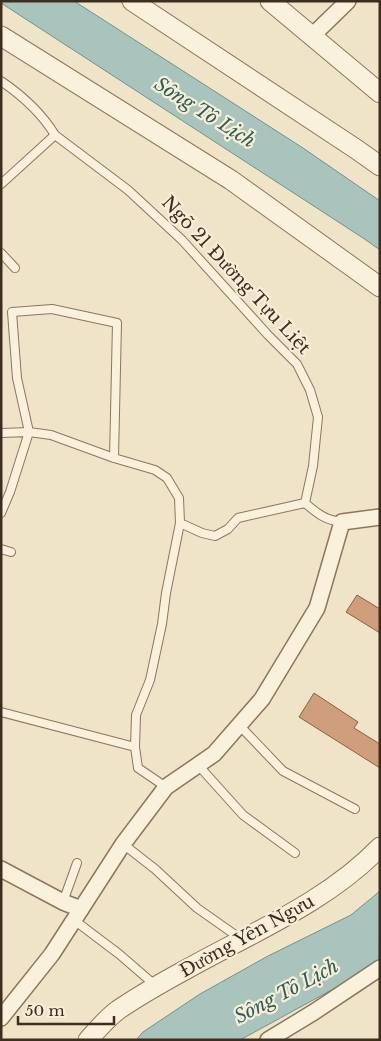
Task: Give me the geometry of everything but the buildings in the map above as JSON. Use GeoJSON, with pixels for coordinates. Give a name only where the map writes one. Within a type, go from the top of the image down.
{"type":"FeatureCollection","features":[{"type":"Feature","properties":{"kind":"street"},"geometry":{"type":"LineString","coordinates":[[132,1],[380,166]]}},
{"type":"Feature","properties":{"kind":"street"},"geometry":{"type":"LineString","coordinates":[[311,37],[348,1]]}},
{"type":"Feature","properties":{"kind":"street"},"geometry":{"type":"LineString","coordinates":[[281,5],[311,37],[380,93]]}},
{"type":"Feature","properties":{"kind":"street"},"geometry":{"type":"LineString","coordinates":[[1,36],[231,180],[380,287]]}},
{"type":"Feature","properties":{"kind":"street"},"geometry":{"type":"LineString","coordinates":[[1,1018],[52,954],[123,844],[166,787],[214,754],[262,699],[317,608],[342,522],[380,517]]}},
{"type":"Feature","properties":{"kind":"street","name":"Đường Yên Ngưu"},"geometry":{"type":"LineString","coordinates":[[90,1038],[117,1011],[156,986],[335,886],[380,847]]}},
{"type":"Feature","properties":{"kind":"street"},"geometry":{"type":"LineString","coordinates":[[1,869],[62,902],[77,915]]}},
{"type":"Feature","properties":{"kind":"street"},"geometry":{"type":"LineString","coordinates":[[268,1040],[380,968]]}},
{"type":"Feature","properties":{"kind":"lane","name":"Ngõ 21 Đường Tựu Liệt"},"geometry":{"type":"LineString","coordinates":[[1,81],[21,94],[44,118],[55,135],[128,190],[182,240],[268,335],[297,364],[310,390],[318,417],[313,466],[305,503]]}},
{"type":"Feature","properties":{"kind":"lane"},"geometry":{"type":"LineString","coordinates":[[1,184],[55,135]]}},
{"type":"Feature","properties":{"kind":"lane"},"geometry":{"type":"LineString","coordinates":[[1,252],[14,268]]}},
{"type":"Feature","properties":{"kind":"lane"},"geometry":{"type":"LineString","coordinates":[[1,513],[10,492],[29,432],[17,378],[12,312],[52,309],[116,324],[114,458]]}},
{"type":"Feature","properties":{"kind":"lane"},"geometry":{"type":"LineString","coordinates":[[1,432],[29,432],[51,435],[114,458],[155,470],[167,478],[179,498],[180,523],[166,593],[162,624],[150,680],[136,714],[135,747],[138,768],[144,774],[166,787]]}},
{"type":"Feature","properties":{"kind":"lane"},"geometry":{"type":"LineString","coordinates":[[180,523],[202,534],[215,536],[228,529],[238,518],[305,503],[316,513],[329,520],[342,522]]}},
{"type":"Feature","properties":{"kind":"lane"},"geometry":{"type":"LineString","coordinates":[[1,549],[11,552]]}},
{"type":"Feature","properties":{"kind":"lane"},"geometry":{"type":"LineString","coordinates":[[1,712],[135,747]]}},
{"type":"Feature","properties":{"kind":"lane"},"geometry":{"type":"LineString","coordinates":[[240,726],[283,771],[354,809]]}},
{"type":"Feature","properties":{"kind":"lane"},"geometry":{"type":"LineString","coordinates":[[198,765],[243,816],[295,853]]}},
{"type":"Feature","properties":{"kind":"lane"},"geometry":{"type":"LineString","coordinates":[[123,844],[156,869],[197,908],[241,939]]}},
{"type":"Feature","properties":{"kind":"lane"},"geometry":{"type":"LineString","coordinates":[[62,902],[77,863]]}},
{"type":"Feature","properties":{"kind":"lane"},"geometry":{"type":"LineString","coordinates":[[77,915],[156,986]]}},
{"type":"Feature","properties":{"kind":"water","name":"Sông Tô Lịch"},"geometry":{"type":"Polygon","coordinates":[[[1,1],[74,1],[303,148],[380,201],[380,250],[1,3],[1,1]]]}},
{"type":"Feature","properties":{"kind":"water","name":"Sông Tô Lịch"},"geometry":{"type":"Polygon","coordinates":[[[380,891],[379,964],[240,1040],[136,1040],[143,1032],[200,994],[268,956],[351,915],[380,891]]]}}]}
